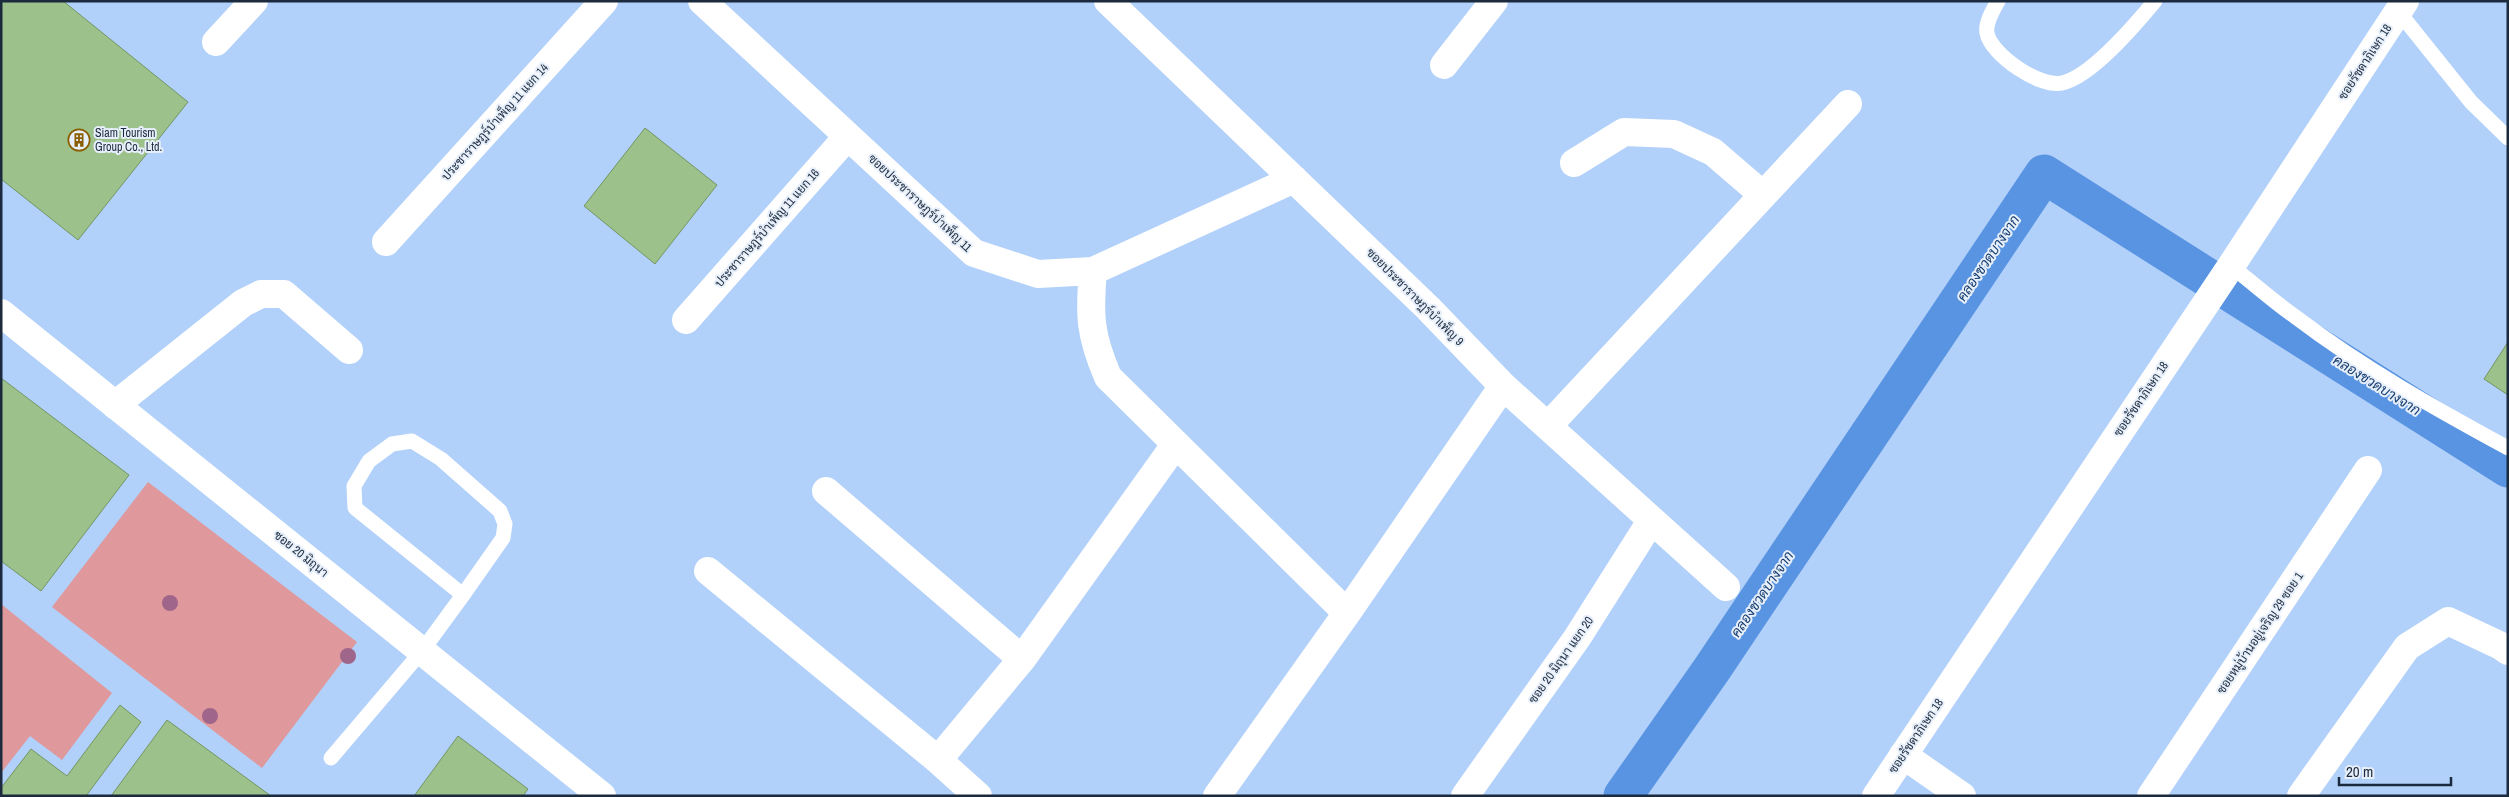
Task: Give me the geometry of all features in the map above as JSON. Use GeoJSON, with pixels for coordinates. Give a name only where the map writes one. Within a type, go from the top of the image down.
{"type":"FeatureCollection","features":[{"type":"Feature","properties":{"kind":"street"},"geometry":{"type":"LineString","coordinates":[[216,42],[254,1]]}},
{"type":"Feature","properties":{"kind":"street","name":"ประชาราษฎร์บำเพ็ญ 11 แยก 14"},"geometry":{"type":"LineString","coordinates":[[386,242],[604,1]]}},
{"type":"Feature","properties":{"kind":"street","name":"ซอยประชาราษฎร์บำเพ็ญ 11"},"geometry":{"type":"LineString","coordinates":[[702,1],[974,253],[1038,274],[1093,272],[1294,179]]}},
{"type":"Feature","properties":{"kind":"street","name":"ซอยประชาราษฎร์บำเพ็ญ 9"},"geometry":{"type":"LineString","coordinates":[[1108,1],[1428,308],[1503,386],[1726,588]]}},
{"type":"Feature","properties":{"kind":"street"},"geometry":{"type":"LineString","coordinates":[[1444,65],[1494,1]]}},
{"type":"Feature","properties":{"kind":"street","name":"ซอยรัชดาภิเษก 18"},"geometry":{"type":"LineString","coordinates":[[1876,796],[2402,6]]}},
{"type":"Feature","properties":{"kind":"street"},"geometry":{"type":"LineString","coordinates":[[1548,426],[1848,104]]}},
{"type":"Feature","properties":{"kind":"street"},"geometry":{"type":"LineString","coordinates":[[1574,163],[1624,132],[1674,134],[1713,152],[1763,195]]}},
{"type":"Feature","properties":{"kind":"street","name":"ประชาราษฎร์บำเพ็ญ 11 แยก 16"},"geometry":{"type":"LineString","coordinates":[[686,320],[847,137]]}},
{"type":"Feature","properties":{"kind":"street"},"geometry":{"type":"LineString","coordinates":[[1093,272],[1090,319],[1095,348],[1108,377],[1175,445],[1347,612]]}},
{"type":"Feature","properties":{"kind":"street"},"geometry":{"type":"LineString","coordinates":[[115,405],[243,303],[261,294],[284,294],[349,350]]}},
{"type":"Feature","properties":{"kind":"street","name":"ซอย 20 มิถุนา"},"geometry":{"type":"LineString","coordinates":[[1,313],[602,796]]}},
{"type":"Feature","properties":{"kind":"street"},"geometry":{"type":"LineString","coordinates":[[1217,796],[1503,386]]}},
{"type":"Feature","properties":{"kind":"street"},"geometry":{"type":"LineString","coordinates":[[938,760],[1022,659],[1175,445]]}},
{"type":"Feature","properties":{"kind":"street","name":"ซอยหมู่บ้านอยู่เจริญ 29 ซอย 1"},"geometry":{"type":"LineString","coordinates":[[2151,796],[2368,470]]}},
{"type":"Feature","properties":{"kind":"street"},"geometry":{"type":"LineString","coordinates":[[826,491],[1022,659]]}},
{"type":"Feature","properties":{"kind":"street","name":"ซอย 20 มิถุนา แยก 20"},"geometry":{"type":"LineString","coordinates":[[1465,796],[1578,638],[1651,521]]}},
{"type":"Feature","properties":{"kind":"street"},"geometry":{"type":"LineString","coordinates":[[708,571],[938,760],[978,796]]}},
{"type":"Feature","properties":{"kind":"street"},"geometry":{"type":"LineString","coordinates":[[2301,796],[2407,647],[2448,621],[2508,651]]}},
{"type":"Feature","properties":{"kind":"street"},"geometry":{"type":"LineString","coordinates":[[1903,755],[1962,796]]}},
{"type":"Feature","properties":{"kind":"lane"},"geometry":{"type":"LineString","coordinates":[[1998,1],[1990,16],[1987,33],[1996,50],[2024,74],[2042,81],[2060,84],[2077,77],[2127,35],[2155,1]]}},
{"type":"Feature","properties":{"kind":"lane"},"geometry":{"type":"LineString","coordinates":[[2402,6],[2471,102],[2508,138]]}},
{"type":"Feature","properties":{"kind":"lane"},"geometry":{"type":"LineString","coordinates":[[2227,271],[2352,357],[2458,421],[2508,448]]}},
{"type":"Feature","properties":{"kind":"lane"},"geometry":{"type":"LineString","coordinates":[[331,758],[422,651],[463,595],[503,538],[505,524],[500,511],[441,459],[412,441],[392,444],[369,461],[354,486],[355,508],[463,595]]}},
{"type":"Feature","properties":{"kind":"shaded area"},"geometry":{"type":"Polygon","coordinates":[[[148,482],[357,642],[262,768],[52,607],[148,482]]]}},
{"type":"Feature","properties":{"kind":"shaded area"},"geometry":{"type":"Polygon","coordinates":[[[1,604],[112,693],[62,760],[30,736],[1,773],[1,604]]]}},
{"type":"Feature","properties":{"kind":"building","name":"Siam Tourism Group Co., Ltd."},"geometry":{"type":"Polygon","coordinates":[[[1,1],[63,1],[188,102],[78,240],[1,179],[1,1]]]}},
{"type":"Feature","properties":{"kind":"building"},"geometry":{"type":"Polygon","coordinates":[[[645,128],[717,185],[655,264],[584,206],[645,128]]]}},
{"type":"Feature","properties":{"kind":"building"},"geometry":{"type":"Polygon","coordinates":[[[2508,342],[2508,395],[2484,379],[2508,342]]]}},
{"type":"Feature","properties":{"kind":"building"},"geometry":{"type":"Polygon","coordinates":[[[1,378],[129,475],[41,591],[1,561],[1,378]]]}},
{"type":"Feature","properties":{"kind":"building"},"geometry":{"type":"Polygon","coordinates":[[[120,705],[141,722],[86,796],[1,796],[1,788],[31,749],[67,776],[120,705]]]}},
{"type":"Feature","properties":{"kind":"building"},"geometry":{"type":"Polygon","coordinates":[[[167,720],[271,796],[111,796],[167,720]]]}},
{"type":"Feature","properties":{"kind":"building"},"geometry":{"type":"Polygon","coordinates":[[[458,736],[528,789],[523,796],[414,796],[458,736]]]}},
{"type":"Feature","properties":{"kind":"waterway","name":"คลองชวดบางจาก"},"geometry":{"type":"LineString","coordinates":[[1623,796],[1712,669],[2044,174],[2508,468]]}},
{"type":"Feature","properties":{"kind":"place","name":"Siam Tourism Group Co., Ltd."},"geometry":{"type":"Point","coordinates":[79,140]}}]}
